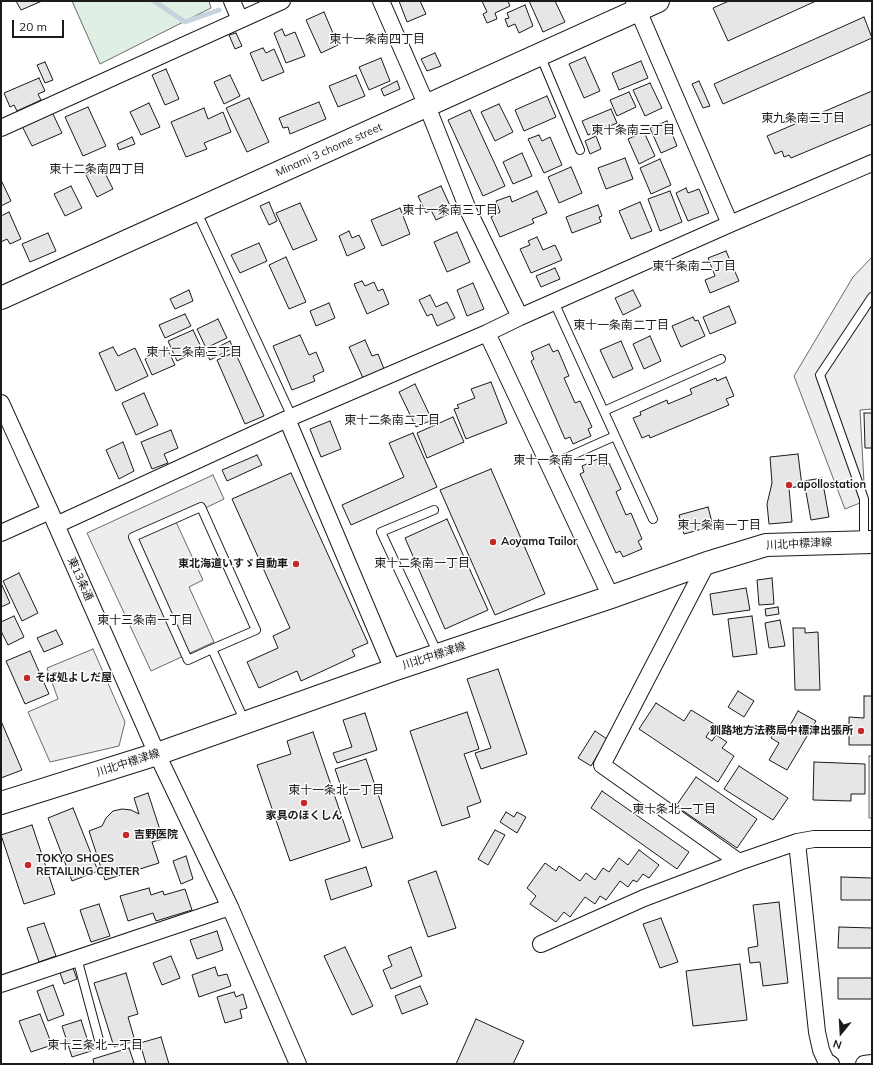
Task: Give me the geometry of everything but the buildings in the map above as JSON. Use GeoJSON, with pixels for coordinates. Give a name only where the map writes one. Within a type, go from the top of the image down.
{"type":"FeatureCollection","features":[{"type":"Feature","properties":{"kind":"main road","name":"Minami 3 chome street"},"geometry":{"type":"LineString","coordinates":[[1,298],[540,54],[636,5],[658,1]]}},
{"type":"Feature","properties":{"kind":"main road","name":"川北中標津線"},"geometry":{"type":"LineString","coordinates":[[1,803],[157,754],[393,670],[611,597],[707,563],[766,545],[868,542]]}},
{"type":"Feature","properties":{"kind":"street"},"geometry":{"type":"LineString","coordinates":[[232,1],[240,20]]}},
{"type":"Feature","properties":{"kind":"street"},"geometry":{"type":"LineString","coordinates":[[1,128],[282,1]]}},
{"type":"Feature","properties":{"kind":"street"},"geometry":{"type":"LineString","coordinates":[[381,1],[427,106],[469,212],[520,317]]}},
{"type":"Feature","properties":{"kind":"street"},"geometry":{"type":"LineString","coordinates":[[636,5],[730,224]]}},
{"type":"Feature","properties":{"kind":"street"},"geometry":{"type":"LineString","coordinates":[[1,533],[53,518],[290,418],[487,333],[730,224],[872,163]]}},
{"type":"Feature","properties":{"kind":"street"},"geometry":{"type":"LineString","coordinates":[[487,333],[611,597]]}},
{"type":"Feature","properties":{"kind":"street","name":"東13条通"},"geometry":{"type":"LineString","coordinates":[[1,403],[157,754],[230,907],[298,1064]]}},
{"type":"Feature","properties":{"kind":"street"},"geometry":{"type":"LineString","coordinates":[[290,418],[393,670]]}},
{"type":"Feature","properties":{"kind":"street"},"geometry":{"type":"LineString","coordinates":[[707,563],[602,765],[739,862]]}},
{"type":"Feature","properties":{"kind":"street"},"geometry":{"type":"LineString","coordinates":[[541,944],[644,898],[797,842],[814,839],[872,839]]}},
{"type":"Feature","properties":{"kind":"street"},"geometry":{"type":"LineString","coordinates":[[797,842],[817,1032],[821,1050],[826,1060],[831,1064]]}},
{"type":"Feature","properties":{"kind":"street"},"geometry":{"type":"LineString","coordinates":[[1,984],[230,907]]}},
{"type":"Feature","properties":{"kind":"street"},"geometry":{"type":"LineString","coordinates":[[864,1064],[872,1063]]}},
{"type":"Feature","properties":{"kind":"lane"},"geometry":{"type":"LineString","coordinates":[[540,54],[580,150]]}},
{"type":"Feature","properties":{"kind":"lane"},"geometry":{"type":"LineString","coordinates":[[196,210],[290,418]]}},
{"type":"Feature","properties":{"kind":"lane"},"geometry":{"type":"LineString","coordinates":[[868,542],[864,499],[820,375],[872,297]]}},
{"type":"Feature","properties":{"kind":"lane"},"geometry":{"type":"LineString","coordinates":[[554,302],[652,519]]}},
{"type":"Feature","properties":{"kind":"lane"},"geometry":{"type":"LineString","coordinates":[[604,411],[722,359]]}},
{"type":"Feature","properties":{"kind":"lane"},"geometry":{"type":"LineString","coordinates":[[550,466],[615,436]]}},
{"type":"Feature","properties":{"kind":"lane"},"geometry":{"type":"LineString","coordinates":[[201,507],[256,630],[212,649],[188,660],[133,537],[201,507]]}},
{"type":"Feature","properties":{"kind":"lane"},"geometry":{"type":"LineString","coordinates":[[434,510],[380,532],[439,655]]}},
{"type":"Feature","properties":{"kind":"lane"},"geometry":{"type":"LineString","coordinates":[[212,649],[245,723]]}},
{"type":"Feature","properties":{"kind":"lane"},"geometry":{"type":"LineString","coordinates":[[77,958],[99,1040]]}},
{"type":"Feature","properties":{"kind":"green space"},"geometry":{"type":"Polygon","coordinates":[[[72,1],[209,1],[211,8],[100,64],[72,1]]]}},
{"type":"Feature","properties":{"kind":"shaded area"},"geometry":{"type":"Polygon","coordinates":[[[872,257],[872,409],[860,410],[865,501],[845,509],[794,376],[853,277],[872,257]]]}},
{"type":"Feature","properties":{"kind":"shaded area"},"geometry":{"type":"Polygon","coordinates":[[[213,475],[224,499],[176,522],[203,580],[189,587],[214,642],[151,671],[87,533],[213,475]]]}},
{"type":"Feature","properties":{"kind":"shaded area"},"geometry":{"type":"Polygon","coordinates":[[[93,649],[125,722],[119,746],[50,762],[28,712],[58,699],[47,668],[93,649]]]}},
{"type":"Feature","properties":{"kind":"shaded area"},"geometry":{"type":"Polygon","coordinates":[[[869,756],[872,756],[872,818],[869,818],[869,756]]]}},
{"type":"Feature","properties":{"kind":"waterway"},"geometry":{"type":"LineString","coordinates":[[154,1],[185,22],[219,10]]}},
{"type":"Feature","properties":{"kind":"place","name":"apollostation"},"geometry":{"type":"Point","coordinates":[789,485]}},
{"type":"Feature","properties":{"kind":"place","name":"Aoyama Tailor"},"geometry":{"type":"Point","coordinates":[493,542]}},
{"type":"Feature","properties":{"kind":"place","name":"東北海道いすゞ自動車"},"geometry":{"type":"Point","coordinates":[296,564]}},
{"type":"Feature","properties":{"kind":"place","name":"そば処よしだ屋"},"geometry":{"type":"Point","coordinates":[27,678]}},
{"type":"Feature","properties":{"kind":"place","name":"釧路地方法務局中標津出張所"},"geometry":{"type":"Point","coordinates":[861,731]}},
{"type":"Feature","properties":{"kind":"place","name":"家具のほくしん"},"geometry":{"type":"Point","coordinates":[304,803]}},
{"type":"Feature","properties":{"kind":"place","name":"吉野医院"},"geometry":{"type":"Point","coordinates":[126,835]}},
{"type":"Feature","properties":{"kind":"place","name":"TOKYO SHOES RETAILING CENTER"},"geometry":{"type":"Point","coordinates":[28,865]}},
{"type":"Feature","properties":{"kind":"district","name":"東十一条南四丁目"},"geometry":{"type":"Point","coordinates":[377,39]}},
{"type":"Feature","properties":{"kind":"district","name":"東九条南三丁目"},"geometry":{"type":"Point","coordinates":[803,118]}},
{"type":"Feature","properties":{"kind":"district","name":"東十条南三丁目"},"geometry":{"type":"Point","coordinates":[633,130]}},
{"type":"Feature","properties":{"kind":"district","name":"東十二条南四丁目"},"geometry":{"type":"Point","coordinates":[97,169]}},
{"type":"Feature","properties":{"kind":"district","name":"東十一条南三丁目"},"geometry":{"type":"Point","coordinates":[450,210]}},
{"type":"Feature","properties":{"kind":"district","name":"東十条南二丁目"},"geometry":{"type":"Point","coordinates":[694,266]}},
{"type":"Feature","properties":{"kind":"district","name":"東十一条南二丁目"},"geometry":{"type":"Point","coordinates":[621,325]}},
{"type":"Feature","properties":{"kind":"district","name":"東十二条南三丁目"},"geometry":{"type":"Point","coordinates":[194,352]}},
{"type":"Feature","properties":{"kind":"district","name":"東十二条南二丁目"},"geometry":{"type":"Point","coordinates":[392,420]}},
{"type":"Feature","properties":{"kind":"district","name":"東十一条南一丁目"},"geometry":{"type":"Point","coordinates":[561,460]}},
{"type":"Feature","properties":{"kind":"district","name":"東十条南一丁目"},"geometry":{"type":"Point","coordinates":[719,525]}},
{"type":"Feature","properties":{"kind":"district","name":"東十二条南一丁目"},"geometry":{"type":"Point","coordinates":[422,563]}},
{"type":"Feature","properties":{"kind":"district","name":"東十三条南一丁目"},"geometry":{"type":"Point","coordinates":[145,620]}},
{"type":"Feature","properties":{"kind":"district","name":"東十一条北一丁目"},"geometry":{"type":"Point","coordinates":[336,790]}},
{"type":"Feature","properties":{"kind":"district","name":"東十条北一丁目"},"geometry":{"type":"Point","coordinates":[674,809]}},
{"type":"Feature","properties":{"kind":"district","name":"東十三条北一丁目"},"geometry":{"type":"Point","coordinates":[95,1045]}}]}
